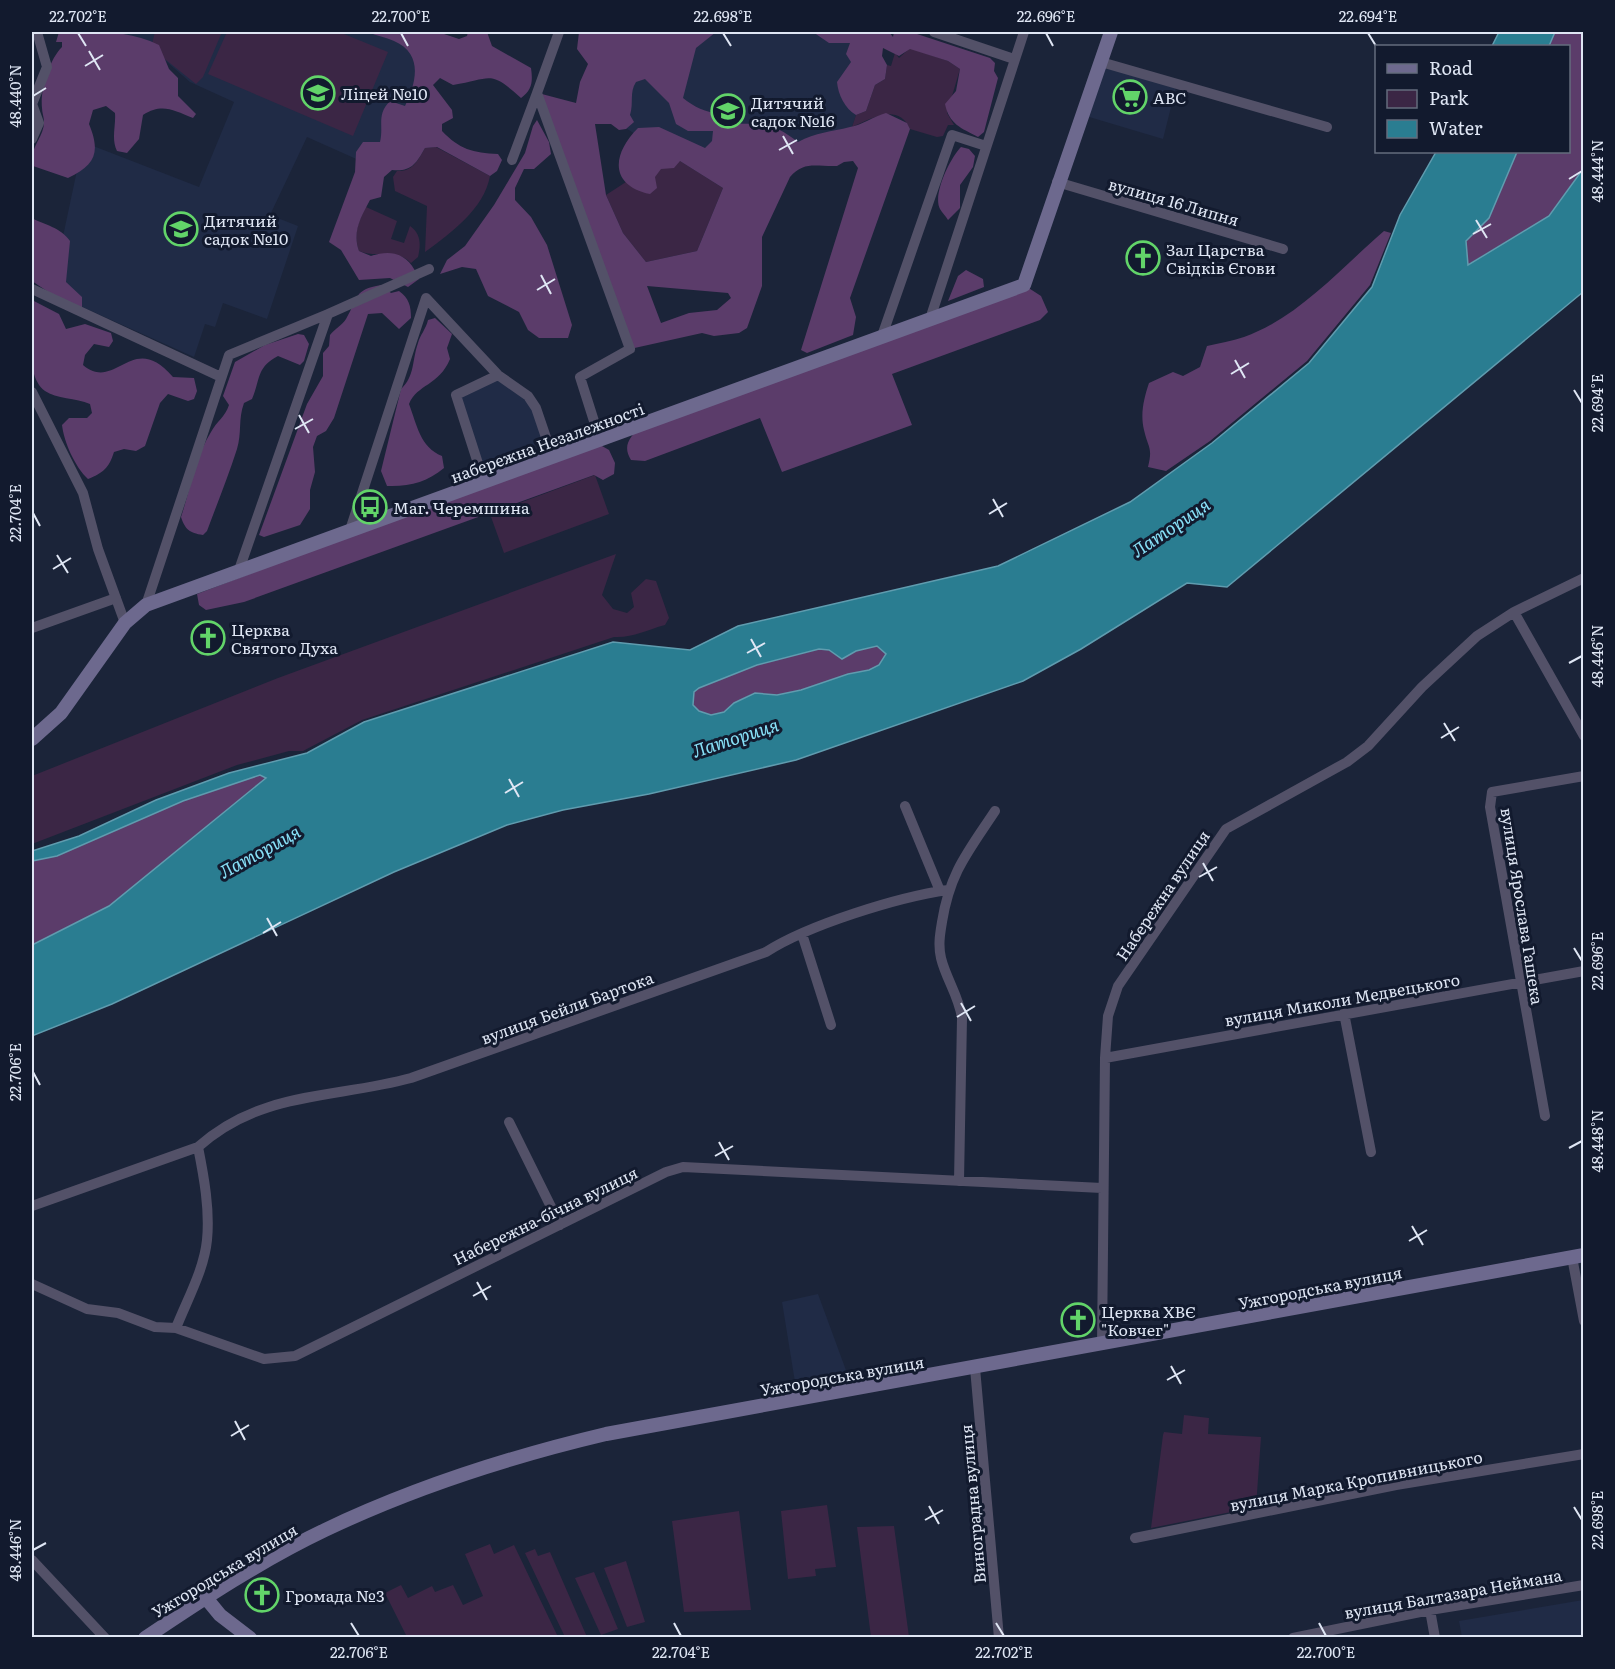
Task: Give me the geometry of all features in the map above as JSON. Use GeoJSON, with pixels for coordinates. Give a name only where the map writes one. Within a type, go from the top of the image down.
{"type":"FeatureCollection","features":[{"type":"Feature","properties":{"kind":"main road"},"geometry":{"type":"LineString","coordinates":[[1057,182],[1111,32]]}},
{"type":"Feature","properties":{"kind":"main road","name":"набережна Незалежності"},"geometry":{"type":"LineString","coordinates":[[32,739],[61,713],[125,623],[146,605],[1024,285],[1057,182]]}},
{"type":"Feature","properties":{"kind":"main road","name":"Ужгородська вулиця"},"geometry":{"type":"LineString","coordinates":[[145,1638],[260,1564],[343,1522],[394,1499],[511,1458],[606,1434],[1102,1345],[1578,1256]]}},
{"type":"Feature","properties":{"kind":"main road"},"geometry":{"type":"LineString","coordinates":[[206,1598],[220,1615],[249,1638]]}},
{"type":"Feature","properties":{"kind":"street"},"geometry":{"type":"LineString","coordinates":[[32,139],[39,123],[32,104],[47,67],[37,32]]}},
{"type":"Feature","properties":{"kind":"street"},"geometry":{"type":"LineString","coordinates":[[512,160],[559,32]]}},
{"type":"Feature","properties":{"kind":"street"},"geometry":{"type":"LineString","coordinates":[[934,32],[1014,59]]}},
{"type":"Feature","properties":{"kind":"street"},"geometry":{"type":"LineString","coordinates":[[930,319],[1024,32]]}},
{"type":"Feature","properties":{"kind":"street"},"geometry":{"type":"LineString","coordinates":[[1101,62],[1327,127]]}},
{"type":"Feature","properties":{"kind":"street"},"geometry":{"type":"LineString","coordinates":[[537,93],[630,349],[580,377],[600,440]]}},
{"type":"Feature","properties":{"kind":"street"},"geometry":{"type":"LineString","coordinates":[[882,336],[952,135],[986,146]]}},
{"type":"Feature","properties":{"kind":"street","name":"вулиця 16 Липня"},"geometry":{"type":"LineString","coordinates":[[1057,182],[1283,249]]}},
{"type":"Feature","properties":{"kind":"street"},"geometry":{"type":"LineString","coordinates":[[146,605],[229,355],[429,269]]}},
{"type":"Feature","properties":{"kind":"street"},"geometry":{"type":"LineString","coordinates":[[32,289],[221,377]]}},
{"type":"Feature","properties":{"kind":"street"},"geometry":{"type":"LineString","coordinates":[[350,530],[426,298],[498,375],[528,396],[536,408],[553,458]]}},
{"type":"Feature","properties":{"kind":"street"},"geometry":{"type":"LineString","coordinates":[[239,570],[328,314]]}},
{"type":"Feature","properties":{"kind":"street"},"geometry":{"type":"LineString","coordinates":[[484,482],[456,395],[498,375]]}},
{"type":"Feature","properties":{"kind":"street"},"geometry":{"type":"LineString","coordinates":[[32,392],[83,493],[98,549],[125,623]]}},
{"type":"Feature","properties":{"kind":"street","name":"Набережна вулиця"},"geometry":{"type":"LineString","coordinates":[[1102,1345],[1105,1058],[1108,1016],[1118,986],[1226,829],[1347,762],[1368,746],[1422,687],[1477,636],[1514,612],[1584,578]]}},
{"type":"Feature","properties":{"kind":"street"},"geometry":{"type":"LineString","coordinates":[[32,628],[116,598]]}},
{"type":"Feature","properties":{"kind":"street"},"geometry":{"type":"LineString","coordinates":[[1514,612],[1584,736]]}},
{"type":"Feature","properties":{"kind":"street","name":"вулиця Ярослава Гашека"},"geometry":{"type":"LineString","coordinates":[[1545,1116],[1490,807],[1492,792],[1584,776]]}},
{"type":"Feature","properties":{"kind":"street"},"geometry":{"type":"LineString","coordinates":[[905,806],[944,891]]}},
{"type":"Feature","properties":{"kind":"street"},"geometry":{"type":"LineString","coordinates":[[959,1181],[962,1018],[959,999],[941,960],[939,945],[944,891],[995,811]]}},
{"type":"Feature","properties":{"kind":"street","name":"вулиця Бейли Бартока"},"geometry":{"type":"LineString","coordinates":[[32,1206],[198,1147],[229,1123],[271,1104],[377,1087],[411,1078],[766,952],[783,941],[875,908],[944,891]]}},
{"type":"Feature","properties":{"kind":"street"},"geometry":{"type":"LineString","coordinates":[[802,934],[831,1025]]}},
{"type":"Feature","properties":{"kind":"street","name":"вулиця Миколи Медвецького"},"geometry":{"type":"LineString","coordinates":[[1105,1058],[1584,971]]}},
{"type":"Feature","properties":{"kind":"street"},"geometry":{"type":"LineString","coordinates":[[1344,1013],[1371,1152]]}},
{"type":"Feature","properties":{"kind":"street"},"geometry":{"type":"LineString","coordinates":[[509,1122],[560,1225]]}},
{"type":"Feature","properties":{"kind":"street"},"geometry":{"type":"LineString","coordinates":[[177,1328],[202,1263],[207,1242],[208,1223],[198,1147]]}},
{"type":"Feature","properties":{"kind":"street","name":"Набережна-бічна вулиця"},"geometry":{"type":"LineString","coordinates":[[32,1284],[87,1309],[118,1313],[155,1327],[177,1328],[264,1359],[295,1356],[666,1172],[683,1167],[1102,1188]]}},
{"type":"Feature","properties":{"kind":"street"},"geometry":{"type":"LineString","coordinates":[[1578,1256],[1584,1321]]}},
{"type":"Feature","properties":{"kind":"street","name":"Виноградна вулиця"},"geometry":{"type":"LineString","coordinates":[[975,1368],[999,1638]]}},
{"type":"Feature","properties":{"kind":"street","name":"вулиця Марка Кропивницького"},"geometry":{"type":"LineString","coordinates":[[1135,1538],[1396,1485],[1584,1454]]}},
{"type":"Feature","properties":{"kind":"street"},"geometry":{"type":"LineString","coordinates":[[32,1560],[105,1638]]}},
{"type":"Feature","properties":{"kind":"street","name":"вулиця Балтазара Неймана"},"geometry":{"type":"LineString","coordinates":[[1293,1638],[1430,1610],[1584,1586]]}},
{"type":"Feature","properties":{"kind":"street"},"geometry":{"type":"LineString","coordinates":[[1430,1610],[1435,1638]]}},
{"type":"Feature","properties":{"kind":"shaded area"},"geometry":{"type":"Polygon","coordinates":[[[59,32],[122,34],[159,45],[169,69],[178,78],[178,96],[196,114],[193,118],[168,109],[150,111],[143,115],[139,139],[127,153],[117,151],[115,146],[115,113],[106,106],[93,110],[89,124],[95,150],[90,163],[68,178],[33,166],[34,148],[43,128],[44,84],[49,67],[62,47],[62,42],[56,42],[59,32]]]}},
{"type":"Feature","properties":{"kind":"shaded area","name":"Дитячий садок №10"},"geometry":{"type":"Polygon","coordinates":[[[80,32],[384,32],[437,56],[372,166],[307,137],[270,215],[298,226],[267,319],[223,303],[215,327],[205,324],[194,357],[51,293],[83,142],[199,187],[234,102],[190,82],[151,48],[80,32]]]}},
{"type":"Feature","properties":{"kind":"shaded area"},"geometry":{"type":"Polygon","coordinates":[[[368,32],[438,32],[459,39],[467,36],[468,32],[487,32],[492,46],[531,68],[531,85],[521,98],[502,83],[490,78],[453,85],[440,78],[433,85],[452,110],[453,118],[442,124],[442,131],[461,146],[481,153],[498,154],[502,160],[497,171],[490,176],[437,147],[425,148],[412,166],[404,170],[392,170],[384,177],[381,197],[370,200],[361,219],[356,237],[357,244],[359,251],[371,256],[387,253],[401,256],[406,260],[419,279],[408,287],[390,278],[359,280],[341,250],[329,242],[355,172],[356,152],[363,142],[380,142],[383,111],[390,101],[405,106],[414,79],[414,61],[410,53],[391,40],[368,32]]]}},
{"type":"Feature","properties":{"kind":"shaded area"},"geometry":{"type":"Polygon","coordinates":[[[579,32],[716,32],[696,48],[683,98],[702,110],[724,113],[727,117],[723,124],[763,125],[780,130],[798,142],[817,134],[854,126],[886,113],[907,123],[910,129],[850,298],[856,317],[853,335],[807,353],[801,350],[858,168],[853,161],[837,166],[806,166],[790,177],[762,237],[762,286],[747,328],[739,333],[714,336],[702,333],[630,349],[538,93],[576,103],[580,82],[588,64],[577,49],[579,32]],[[645,79],[636,82],[633,90],[630,115],[634,122],[626,129],[619,130],[611,124],[595,124],[606,195],[623,233],[646,262],[697,251],[723,188],[680,161],[674,168],[661,169],[655,177],[657,188],[650,194],[627,184],[621,176],[619,167],[623,148],[638,128],[659,127],[705,148],[712,141],[713,131],[688,131],[676,124],[669,103],[645,79]],[[647,286],[661,323],[689,313],[717,310],[731,298],[728,293],[647,286]]]}},
{"type":"Feature","properties":{"kind":"shaded area","name":"Дитячий садок №16"},"geometry":{"type":"Polygon","coordinates":[[[620,32],[856,32],[881,40],[852,127],[723,188],[593,108],[620,32]]]}},
{"type":"Feature","properties":{"kind":"shaded area"},"geometry":{"type":"Polygon","coordinates":[[[813,32],[889,32],[893,37],[894,32],[911,32],[990,58],[995,63],[994,71],[998,78],[984,132],[978,137],[966,131],[953,121],[947,111],[945,104],[956,91],[960,69],[948,61],[910,49],[899,56],[883,48],[882,56],[887,65],[885,79],[875,85],[866,111],[856,115],[843,101],[837,82],[851,62],[846,54],[850,43],[829,43],[813,32]]]}},
{"type":"Feature","properties":{"kind":"shaded area"},"geometry":{"type":"Polygon","coordinates":[[[1555,32],[1583,32],[1583,169],[1549,216],[1467,265],[1466,241],[1489,218],[1517,153],[1570,153],[1570,45],[1549,45],[1555,32]]]}},
{"type":"Feature","properties":{"kind":"shaded area"},"geometry":{"type":"Polygon","coordinates":[[[1105,67],[1176,87],[1163,139],[1086,116],[1105,67]]]}},
{"type":"Feature","properties":{"kind":"shaded area"},"geometry":{"type":"Polygon","coordinates":[[[537,120],[549,142],[551,154],[534,169],[524,169],[515,188],[515,200],[531,217],[547,245],[572,325],[568,338],[539,338],[528,330],[519,312],[488,296],[476,269],[462,267],[440,274],[447,260],[465,246],[494,205],[525,153],[537,120]]]}},
{"type":"Feature","properties":{"kind":"shaded area"},"geometry":{"type":"Polygon","coordinates":[[[961,147],[969,149],[975,156],[973,167],[960,185],[960,208],[948,220],[940,209],[938,194],[948,167],[961,147]]]}},
{"type":"Feature","properties":{"kind":"shaded area"},"geometry":{"type":"Polygon","coordinates":[[[32,218],[57,229],[70,241],[66,282],[82,297],[82,307],[72,308],[32,281],[32,218]]]}},
{"type":"Feature","properties":{"kind":"shaded area"},"geometry":{"type":"Polygon","coordinates":[[[1384,231],[1391,233],[1370,285],[1307,361],[1210,441],[1166,471],[1148,467],[1150,451],[1142,418],[1149,383],[1173,372],[1183,376],[1200,367],[1207,346],[1244,337],[1283,318],[1318,291],[1384,231]]]}},
{"type":"Feature","properties":{"kind":"shaded area"},"geometry":{"type":"Polygon","coordinates":[[[966,270],[983,279],[984,287],[948,301],[958,276],[966,270]]]}},
{"type":"Feature","properties":{"kind":"shaded area"},"geometry":{"type":"Polygon","coordinates":[[[381,285],[391,293],[399,291],[405,296],[410,306],[411,318],[399,329],[382,313],[368,314],[334,418],[326,431],[317,436],[313,447],[315,472],[310,490],[310,509],[300,525],[264,537],[259,535],[307,404],[323,376],[323,353],[329,346],[330,335],[345,321],[361,292],[381,285]]]}},
{"type":"Feature","properties":{"kind":"shaded area"},"geometry":{"type":"Polygon","coordinates":[[[1024,285],[1041,296],[1048,312],[1040,320],[892,374],[912,425],[782,472],[760,418],[645,461],[631,460],[628,455],[627,446],[641,425],[1024,285]]]}},
{"type":"Feature","properties":{"kind":"shaded area"},"geometry":{"type":"Polygon","coordinates":[[[32,300],[59,314],[66,329],[85,324],[111,333],[113,341],[109,347],[94,344],[85,355],[83,365],[95,372],[105,372],[135,359],[146,359],[159,364],[173,377],[194,378],[197,391],[194,399],[188,401],[168,394],[160,403],[145,446],[136,451],[124,449],[114,452],[105,469],[88,479],[71,454],[62,425],[69,418],[87,418],[92,413],[90,404],[50,394],[38,384],[31,362],[30,349],[32,300]]]}},
{"type":"Feature","properties":{"kind":"shaded area"},"geometry":{"type":"Polygon","coordinates":[[[435,318],[452,334],[447,348],[450,359],[440,375],[417,392],[409,404],[420,434],[429,447],[442,456],[444,468],[417,483],[387,486],[381,471],[401,389],[409,379],[416,349],[428,320],[435,318]]]}},
{"type":"Feature","properties":{"kind":"shaded area"},"geometry":{"type":"Polygon","coordinates":[[[298,334],[304,335],[309,344],[304,361],[300,365],[278,356],[262,369],[252,399],[244,403],[237,449],[207,531],[203,535],[191,532],[184,525],[181,517],[201,452],[229,405],[223,396],[235,362],[265,345],[298,334]]]}},
{"type":"Feature","properties":{"kind":"shaded area"},"geometry":{"type":"Polygon","coordinates":[[[498,375],[528,396],[547,441],[479,466],[456,395],[498,375]]]}},
{"type":"Feature","properties":{"kind":"shaded area"},"geometry":{"type":"Polygon","coordinates":[[[595,442],[609,450],[615,463],[614,474],[603,480],[594,475],[244,602],[206,610],[199,605],[197,594],[595,442]]]}},
{"type":"Feature","properties":{"kind":"shaded area"},"geometry":{"type":"Polygon","coordinates":[[[877,646],[887,654],[879,665],[869,670],[777,695],[754,693],[734,703],[724,712],[711,715],[699,711],[693,705],[694,692],[699,688],[757,665],[819,649],[829,650],[842,659],[856,651],[877,646]]]}},
{"type":"Feature","properties":{"kind":"shaded area"},"geometry":{"type":"Polygon","coordinates":[[[260,775],[267,778],[109,906],[32,945],[32,861],[57,856],[183,801],[260,775]]]}},
{"type":"Feature","properties":{"kind":"shaded area"},"geometry":{"type":"Polygon","coordinates":[[[818,1294],[847,1373],[795,1382],[782,1302],[818,1294]]]}},
{"type":"Feature","properties":{"kind":"shaded area"},"geometry":{"type":"Polygon","coordinates":[[[1583,1600],[1583,1637],[1462,1637],[1459,1621],[1583,1600]]]}},
{"type":"Feature","properties":{"kind":"green space"},"geometry":{"type":"Polygon","coordinates":[[[155,32],[222,32],[203,77],[196,84],[151,48],[155,32]]]}},
{"type":"Feature","properties":{"kind":"green space"},"geometry":{"type":"Polygon","coordinates":[[[227,32],[339,32],[388,52],[353,136],[208,74],[227,32]]]}},
{"type":"Feature","properties":{"kind":"green space"},"geometry":{"type":"Polygon","coordinates":[[[910,48],[948,61],[960,69],[947,113],[954,125],[948,125],[943,136],[937,137],[910,129],[899,116],[891,114],[876,117],[852,127],[856,115],[866,111],[875,85],[885,79],[887,65],[891,66],[895,53],[899,58],[910,48]]]}},
{"type":"Feature","properties":{"kind":"green space"},"geometry":{"type":"Polygon","coordinates":[[[436,147],[490,176],[487,188],[474,210],[425,252],[427,206],[395,191],[393,177],[397,171],[411,167],[425,148],[436,147]]]}},
{"type":"Feature","properties":{"kind":"green space"},"geometry":{"type":"Polygon","coordinates":[[[669,154],[723,188],[697,251],[646,262],[623,233],[606,195],[669,154]]]}},
{"type":"Feature","properties":{"kind":"green space"},"geometry":{"type":"Polygon","coordinates":[[[366,207],[397,221],[391,239],[404,243],[410,226],[414,229],[419,240],[418,257],[411,263],[405,258],[392,254],[372,254],[359,251],[356,239],[357,229],[366,207]]]}},
{"type":"Feature","properties":{"kind":"green space"},"geometry":{"type":"Polygon","coordinates":[[[595,475],[609,514],[504,553],[490,514],[595,475]]]}},
{"type":"Feature","properties":{"kind":"green space"},"geometry":{"type":"Polygon","coordinates":[[[616,554],[602,595],[613,609],[627,613],[634,607],[631,593],[646,579],[656,581],[669,618],[665,625],[633,635],[614,637],[362,720],[303,751],[289,751],[237,765],[32,844],[32,776],[278,678],[616,554]]]}},
{"type":"Feature","properties":{"kind":"green space"},"geometry":{"type":"Polygon","coordinates":[[[1184,1415],[1209,1418],[1208,1434],[1261,1437],[1256,1507],[1151,1528],[1163,1435],[1164,1432],[1182,1434],[1184,1415]]]}},
{"type":"Feature","properties":{"kind":"green space"},"geometry":{"type":"Polygon","coordinates":[[[827,1505],[836,1567],[815,1569],[816,1576],[788,1579],[781,1511],[827,1505]]]}},
{"type":"Feature","properties":{"kind":"green space"},"geometry":{"type":"Polygon","coordinates":[[[739,1511],[751,1610],[684,1612],[672,1521],[739,1511]]]}},
{"type":"Feature","properties":{"kind":"green space"},"geometry":{"type":"Polygon","coordinates":[[[894,1526],[909,1637],[871,1637],[857,1527],[894,1526]]]}},
{"type":"Feature","properties":{"kind":"green space"},"geometry":{"type":"Polygon","coordinates":[[[490,1544],[494,1554],[514,1545],[558,1637],[407,1637],[385,1593],[401,1585],[408,1598],[432,1586],[435,1592],[453,1585],[463,1605],[483,1596],[465,1554],[490,1544]]]}},
{"type":"Feature","properties":{"kind":"green space"},"geometry":{"type":"Polygon","coordinates":[[[535,1549],[538,1556],[550,1552],[587,1637],[565,1637],[525,1553],[535,1549]]]}},
{"type":"Feature","properties":{"kind":"green space"},"geometry":{"type":"Polygon","coordinates":[[[626,1561],[645,1622],[627,1627],[604,1568],[626,1561]]]}},
{"type":"Feature","properties":{"kind":"green space"},"geometry":{"type":"Polygon","coordinates":[[[594,1572],[618,1629],[601,1635],[575,1578],[594,1572]]]}},
{"type":"Feature","properties":{"kind":"water"},"geometry":{"type":"Polygon","coordinates":[[[1499,32],[1555,32],[1549,45],[1492,45],[1499,32]]]}},
{"type":"Feature","properties":{"kind":"water","name":"Латориця"},"geometry":{"type":"Polygon","coordinates":[[[1435,153],[1517,153],[1489,218],[1466,241],[1468,265],[1549,216],[1583,169],[1583,292],[1227,587],[1187,583],[1081,649],[1023,681],[796,760],[649,794],[563,810],[507,825],[394,872],[112,1004],[32,1036],[32,945],[109,906],[266,778],[260,775],[183,801],[57,856],[32,861],[32,851],[79,836],[156,800],[229,773],[307,753],[364,722],[613,642],[690,650],[738,626],[998,566],[1130,502],[1212,443],[1309,363],[1372,287],[1400,215],[1435,153]],[[877,646],[856,651],[842,659],[829,650],[819,649],[757,665],[699,688],[694,692],[693,705],[699,711],[711,715],[724,712],[734,703],[755,693],[777,695],[801,690],[879,665],[886,654],[877,646]]]}},
{"type":"Feature","properties":{"kind":"place","name":"Ліцей №10"},"geometry":{"type":"Point","coordinates":[318,93]}},
{"type":"Feature","properties":{"kind":"place","name":"ABC"},"geometry":{"type":"Point","coordinates":[1130,97]}},
{"type":"Feature","properties":{"kind":"place","name":"Дитячий садок №16"},"geometry":{"type":"Point","coordinates":[728,111]}},
{"type":"Feature","properties":{"kind":"place","name":"Дитячий садок №10"},"geometry":{"type":"Point","coordinates":[181,229]}},
{"type":"Feature","properties":{"kind":"place","name":"Зал Царства Свідків Єгови"},"geometry":{"type":"Point","coordinates":[1143,258]}},
{"type":"Feature","properties":{"kind":"place","name":"Маг. Черемшина"},"geometry":{"type":"Point","coordinates":[370,507]}},
{"type":"Feature","properties":{"kind":"place","name":"Церква Святого Духа"},"geometry":{"type":"Point","coordinates":[208,638]}},
{"type":"Feature","properties":{"kind":"place","name":"Церква ХВЄ \"Ковчег\""},"geometry":{"type":"Point","coordinates":[1078,1320]}},
{"type":"Feature","properties":{"kind":"place","name":"Громада №3"},"geometry":{"type":"Point","coordinates":[262,1595]}}]}
